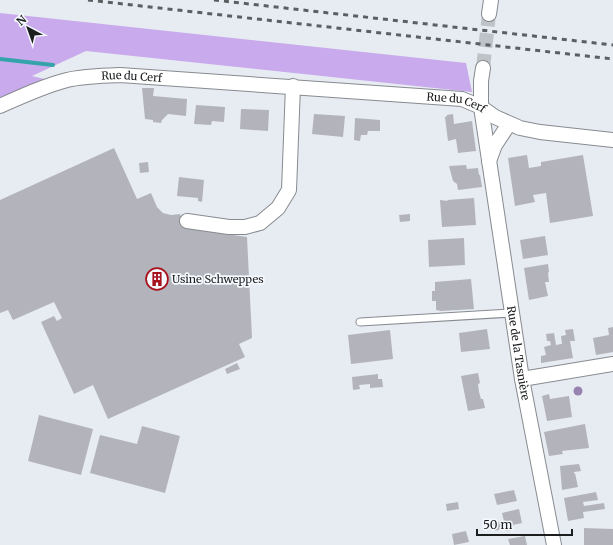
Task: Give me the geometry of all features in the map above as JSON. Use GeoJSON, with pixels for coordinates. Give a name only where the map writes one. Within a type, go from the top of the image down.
{"type":"FeatureCollection","features":[{"type":"Feature","properties":{"kind":"street"},"geometry":{"type":"LineString","coordinates":[[489,14],[491,0]]}},
{"type":"Feature","properties":{"kind":"street","name":"Rue de la Tasnière"},"geometry":{"type":"LineString","coordinates":[[483,68],[481,82],[481,107],[489,161],[522,379],[554,545]]}},
{"type":"Feature","properties":{"kind":"street","name":"Rue du Cerf"},"geometry":{"type":"LineString","coordinates":[[0,106],[37,90],[67,80],[92,76],[135,76],[462,99],[481,107],[495,117],[520,128],[540,132],[613,140]]}},
{"type":"Feature","properties":{"kind":"street"},"geometry":{"type":"LineString","coordinates":[[187,221],[229,227],[245,227],[260,223],[278,208],[289,190],[293,86]]}},
{"type":"Feature","properties":{"kind":"street","name":"Rue de la Tasnière"},"geometry":{"type":"LineString","coordinates":[[489,161],[494,145],[509,124]]}},
{"type":"Feature","properties":{"kind":"street"},"geometry":{"type":"LineString","coordinates":[[522,379],[613,364]]}},
{"type":"Feature","properties":{"kind":"lane"},"geometry":{"type":"LineString","coordinates":[[360,322],[512,312]]}},
{"type":"Feature","properties":{"kind":"shaded area"},"geometry":{"type":"Polygon","coordinates":[[[0,13],[466,63],[472,92],[86,51],[32,76],[49,80],[0,102],[0,13]]]}},
{"type":"Feature","properties":{"kind":"building"},"geometry":{"type":"Polygon","coordinates":[[[142,88],[154,88],[153,96],[187,99],[186,116],[168,114],[161,123],[145,119],[142,88]]]}},
{"type":"Feature","properties":{"kind":"building"},"geometry":{"type":"Polygon","coordinates":[[[196,105],[225,107],[224,122],[212,121],[211,125],[194,124],[196,105]]]}},
{"type":"Feature","properties":{"kind":"building"},"geometry":{"type":"Polygon","coordinates":[[[241,109],[269,110],[268,131],[240,129],[241,109]]]}},
{"type":"Feature","properties":{"kind":"building"},"geometry":{"type":"Polygon","coordinates":[[[314,114],[345,116],[343,137],[312,134],[314,114]]]}},
{"type":"Feature","properties":{"kind":"building"},"geometry":{"type":"Polygon","coordinates":[[[453,114],[454,124],[472,121],[476,151],[458,153],[456,139],[448,141],[445,117],[453,114]]]}},
{"type":"Feature","properties":{"kind":"building"},"geometry":{"type":"Polygon","coordinates":[[[355,118],[380,120],[380,131],[368,131],[367,135],[361,135],[360,141],[354,140],[355,118]]]}},
{"type":"Feature","properties":{"kind":"building","name":"Usine Schweppes"},"geometry":{"type":"Polygon","coordinates":[[[114,148],[137,199],[151,193],[157,207],[163,213],[171,215],[180,214],[186,228],[247,237],[252,338],[239,344],[245,357],[108,419],[93,385],[74,394],[41,322],[54,316],[57,321],[62,318],[54,302],[13,320],[8,310],[0,313],[0,200],[114,148]]]}},
{"type":"Feature","properties":{"kind":"building"},"geometry":{"type":"Polygon","coordinates":[[[527,155],[529,168],[541,166],[541,162],[583,155],[593,216],[550,223],[546,193],[533,195],[535,202],[515,206],[508,158],[527,155]]]}},
{"type":"Feature","properties":{"kind":"building"},"geometry":{"type":"Polygon","coordinates":[[[148,162],[149,172],[140,173],[139,163],[148,162]]]}},
{"type":"Feature","properties":{"kind":"building"},"geometry":{"type":"Polygon","coordinates":[[[466,165],[467,169],[478,168],[482,187],[458,190],[457,184],[453,181],[449,166],[466,165]]]}},
{"type":"Feature","properties":{"kind":"building"},"geometry":{"type":"Polygon","coordinates":[[[179,177],[204,180],[202,202],[198,201],[198,198],[177,196],[179,177]]]}},
{"type":"Feature","properties":{"kind":"building"},"geometry":{"type":"Polygon","coordinates":[[[474,198],[476,225],[442,227],[440,200],[448,201],[447,200],[474,198]]]}},
{"type":"Feature","properties":{"kind":"building"},"geometry":{"type":"Polygon","coordinates":[[[410,214],[410,221],[400,222],[399,215],[410,214]]]}},
{"type":"Feature","properties":{"kind":"building"},"geometry":{"type":"Polygon","coordinates":[[[545,236],[548,255],[523,259],[520,240],[545,236]]]}},
{"type":"Feature","properties":{"kind":"building"},"geometry":{"type":"Polygon","coordinates":[[[464,238],[465,265],[429,267],[428,240],[464,238]]]}},
{"type":"Feature","properties":{"kind":"building"},"geometry":{"type":"Polygon","coordinates":[[[548,264],[549,282],[545,282],[548,296],[529,300],[524,268],[548,264]]]}},
{"type":"Feature","properties":{"kind":"building"},"geometry":{"type":"Polygon","coordinates":[[[471,279],[474,309],[436,310],[436,301],[432,301],[432,291],[435,291],[435,282],[471,279]]]}},
{"type":"Feature","properties":{"kind":"building"},"geometry":{"type":"Polygon","coordinates":[[[613,327],[613,352],[596,355],[593,338],[609,335],[608,328],[613,327]]]}},
{"type":"Feature","properties":{"kind":"building"},"geometry":{"type":"Polygon","coordinates":[[[487,329],[490,349],[461,352],[459,333],[487,329]]]}},
{"type":"Feature","properties":{"kind":"building"},"geometry":{"type":"Polygon","coordinates":[[[573,329],[575,341],[570,341],[573,358],[541,363],[541,356],[546,355],[544,347],[551,345],[550,341],[547,341],[546,334],[554,333],[556,345],[562,344],[561,336],[566,335],[565,330],[573,329]]]}},
{"type":"Feature","properties":{"kind":"building"},"geometry":{"type":"Polygon","coordinates":[[[390,330],[393,359],[351,364],[348,335],[390,330]]]}},
{"type":"Feature","properties":{"kind":"building"},"geometry":{"type":"Polygon","coordinates":[[[237,363],[240,369],[227,374],[225,369],[237,363]]]}},
{"type":"Feature","properties":{"kind":"building"},"geometry":{"type":"Polygon","coordinates":[[[478,373],[480,383],[478,384],[479,392],[481,399],[483,399],[485,408],[468,411],[461,376],[478,373]]]}},
{"type":"Feature","properties":{"kind":"building"},"geometry":{"type":"Polygon","coordinates":[[[378,374],[378,379],[382,379],[383,387],[370,388],[370,384],[359,385],[360,389],[353,390],[352,377],[378,374]]]}},
{"type":"Feature","properties":{"kind":"building"},"geometry":{"type":"Polygon","coordinates":[[[549,394],[550,399],[569,396],[572,417],[547,421],[542,396],[549,394]]]}},
{"type":"Feature","properties":{"kind":"building"},"geometry":{"type":"Polygon","coordinates":[[[39,415],[93,429],[81,475],[28,461],[39,415]]]}},
{"type":"Feature","properties":{"kind":"building"},"geometry":{"type":"Polygon","coordinates":[[[585,424],[589,448],[562,451],[563,454],[549,456],[544,432],[585,424]]]}},
{"type":"Feature","properties":{"kind":"building"},"geometry":{"type":"Polygon","coordinates":[[[142,426],[180,436],[165,493],[90,473],[100,435],[137,444],[142,426]]]}},
{"type":"Feature","properties":{"kind":"building"},"geometry":{"type":"Polygon","coordinates":[[[579,464],[581,471],[574,472],[578,487],[562,490],[560,466],[579,464]]]}},
{"type":"Feature","properties":{"kind":"building"},"geometry":{"type":"Polygon","coordinates":[[[514,490],[517,501],[497,505],[494,494],[514,490]]]}},
{"type":"Feature","properties":{"kind":"building"},"geometry":{"type":"Polygon","coordinates":[[[596,492],[598,500],[583,502],[584,506],[604,503],[605,509],[583,512],[584,518],[568,521],[564,498],[596,492]]]}},
{"type":"Feature","properties":{"kind":"building"},"geometry":{"type":"Polygon","coordinates":[[[458,502],[459,509],[447,511],[446,504],[458,502]]]}},
{"type":"Feature","properties":{"kind":"building"},"geometry":{"type":"Polygon","coordinates":[[[519,509],[522,523],[513,525],[513,530],[506,531],[505,528],[495,531],[493,523],[504,521],[502,513],[519,509]]]}},
{"type":"Feature","properties":{"kind":"building"},"geometry":{"type":"Polygon","coordinates":[[[584,528],[613,529],[613,545],[584,545],[584,528]]]}},
{"type":"Feature","properties":{"kind":"building"},"geometry":{"type":"Polygon","coordinates":[[[466,531],[469,542],[454,545],[452,534],[466,531]]]}},
{"type":"Feature","properties":{"kind":"building"},"geometry":{"type":"Polygon","coordinates":[[[525,536],[527,545],[510,545],[508,539],[525,536]]]}},
{"type":"Feature","properties":{"kind":"waterway"},"geometry":{"type":"LineString","coordinates":[[0,59],[53,65]]}},
{"type":"Feature","properties":{"kind":"tunnel"},"geometry":{"type":"LineString","coordinates":[[483,68],[489,14]]}},
{"type":"Feature","properties":{"kind":"railway"},"geometry":{"type":"LineString","coordinates":[[88,0],[613,59]]}},
{"type":"Feature","properties":{"kind":"railway"},"geometry":{"type":"LineString","coordinates":[[214,0],[613,45]]}},
{"type":"Feature","properties":{"kind":"place","name":"Usine Schweppes"},"geometry":{"type":"Point","coordinates":[157,279]}}]}
